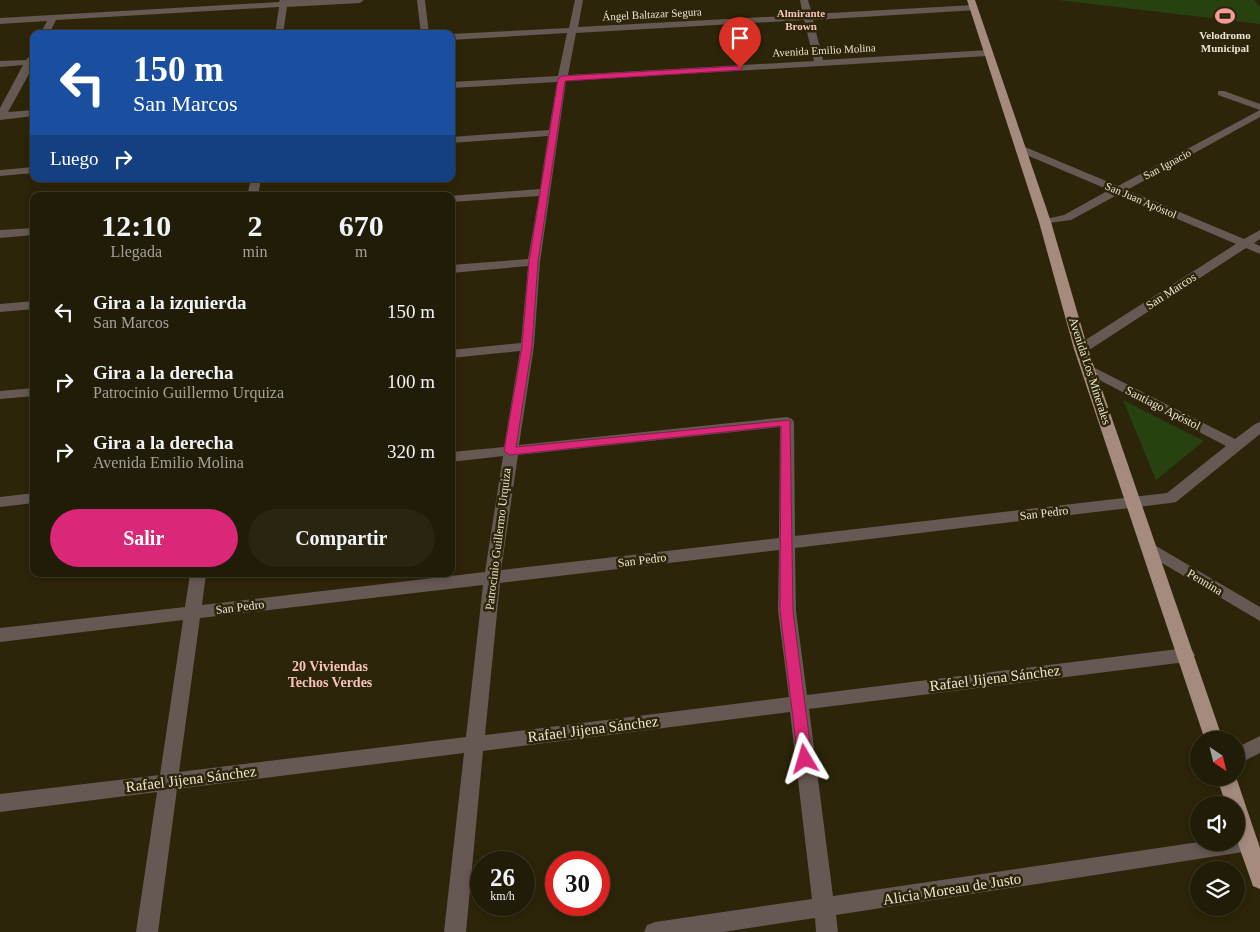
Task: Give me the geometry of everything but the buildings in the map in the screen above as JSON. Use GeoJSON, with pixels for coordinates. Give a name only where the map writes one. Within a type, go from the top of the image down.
{"type":"FeatureCollection","features":[{"type":"Feature","properties":{"kind":"main road","name":"Avenida Los Minerales"},"geometry":{"type":"LineString","coordinates":[[973,4],[1045,222],[1089,370],[1211,731]]}},
{"type":"Feature","properties":{"kind":"main road"},"geometry":{"type":"LineString","coordinates":[[1245,832],[1260,879]]}},
{"type":"Feature","properties":{"kind":"street"},"geometry":{"type":"LineString","coordinates":[[0,21],[284,2],[360,0]]}},
{"type":"Feature","properties":{"kind":"street"},"geometry":{"type":"LineString","coordinates":[[421,0],[425,30]]}},
{"type":"Feature","properties":{"kind":"street","name":"Patrocinio Guillermo Urquiza"},"geometry":{"type":"LineString","coordinates":[[455,932],[492,578],[527,346],[534,262],[562,79],[579,0]]}},
{"type":"Feature","properties":{"kind":"street"},"geometry":{"type":"LineString","coordinates":[[804,0],[819,63]]}},
{"type":"Feature","properties":{"kind":"street"},"geometry":{"type":"LineString","coordinates":[[279,30],[284,2]]}},
{"type":"Feature","properties":{"kind":"street","name":"Ángel Baltazar Segura"},"geometry":{"type":"LineString","coordinates":[[455,37],[808,17],[973,4]]}},
{"type":"Feature","properties":{"kind":"street"},"geometry":{"type":"LineString","coordinates":[[46,30],[53,18]]}},
{"type":"Feature","properties":{"kind":"street","name":"Avenida Emilio Molina"},"geometry":{"type":"LineString","coordinates":[[455,86],[988,53]]}},
{"type":"Feature","properties":{"kind":"street"},"geometry":{"type":"LineString","coordinates":[[0,64],[30,59]]}},
{"type":"Feature","properties":{"kind":"street"},"geometry":{"type":"LineString","coordinates":[[0,116],[30,63]]}},
{"type":"Feature","properties":{"kind":"street"},"geometry":{"type":"LineString","coordinates":[[1221,93],[1260,106]]}},
{"type":"Feature","properties":{"kind":"street"},"geometry":{"type":"LineString","coordinates":[[0,116],[30,113]]}},
{"type":"Feature","properties":{"kind":"street","name":"San Ignacio"},"geometry":{"type":"LineString","coordinates":[[1045,222],[1067,218],[1260,114]]}},
{"type":"Feature","properties":{"kind":"street"},"geometry":{"type":"LineString","coordinates":[[455,140],[553,133]]}},
{"type":"Feature","properties":{"kind":"street","name":"San Juan Apóstol"},"geometry":{"type":"LineString","coordinates":[[1021,149],[1260,250]]}},
{"type":"Feature","properties":{"kind":"street"},"geometry":{"type":"LineString","coordinates":[[0,173],[30,170]]}},
{"type":"Feature","properties":{"kind":"street"},"geometry":{"type":"LineString","coordinates":[[455,200],[544,192]]}},
{"type":"Feature","properties":{"kind":"street"},"geometry":{"type":"LineString","coordinates":[[0,234],[30,231]]}},
{"type":"Feature","properties":{"kind":"street","name":"San Marcos"},"geometry":{"type":"LineString","coordinates":[[1082,348],[1260,234]]}},
{"type":"Feature","properties":{"kind":"street"},"geometry":{"type":"LineString","coordinates":[[455,269],[534,262]]}},
{"type":"Feature","properties":{"kind":"street"},"geometry":{"type":"LineString","coordinates":[[0,308],[30,305]]}},
{"type":"Feature","properties":{"kind":"street"},"geometry":{"type":"LineString","coordinates":[[455,354],[527,346]]}},
{"type":"Feature","properties":{"kind":"street","name":"Santiago Apóstol"},"geometry":{"type":"LineString","coordinates":[[1089,370],[1237,446]]}},
{"type":"Feature","properties":{"kind":"street"},"geometry":{"type":"LineString","coordinates":[[0,395],[30,392]]}},
{"type":"Feature","properties":{"kind":"street"},"geometry":{"type":"LineString","coordinates":[[455,457],[787,422],[786,611],[827,932]]}},
{"type":"Feature","properties":{"kind":"street","name":"San Pedro"},"geometry":{"type":"LineString","coordinates":[[0,635],[1171,498],[1260,427]]}},
{"type":"Feature","properties":{"kind":"street"},"geometry":{"type":"LineString","coordinates":[[0,502],[30,498]]}},
{"type":"Feature","properties":{"kind":"street","name":"Pennina"},"geometry":{"type":"LineString","coordinates":[[1151,549],[1260,615]]}},
{"type":"Feature","properties":{"kind":"street"},"geometry":{"type":"LineString","coordinates":[[146,932],[198,577]]}},
{"type":"Feature","properties":{"kind":"street","name":"Rafael Jijena Sánchez"},"geometry":{"type":"LineString","coordinates":[[0,804],[168,781],[1186,655]]}},
{"type":"Feature","properties":{"kind":"street"},"geometry":{"type":"LineString","coordinates":[[1245,752],[1260,744]]}},
{"type":"Feature","properties":{"kind":"street","name":"Alicia Moreau de Justo"},"geometry":{"type":"LineString","coordinates":[[655,932],[1249,844]]}},
{"type":"Feature","properties":{"kind":"green space","name":"Velodromo Municipal"},"geometry":{"type":"Polygon","coordinates":[[[1058,0],[1254,0],[1260,7],[1260,24],[1058,0]]]}},
{"type":"Feature","properties":{"kind":"green space"},"geometry":{"type":"Polygon","coordinates":[[[1123,400],[1204,441],[1156,480],[1123,400]]]}},
{"type":"Feature","properties":{"kind":"place","name":"Velodromo Municipal"},"geometry":{"type":"Point","coordinates":[1225,16]}},
{"type":"Feature","properties":{"kind":"district","name":"Almirante Brown"},"geometry":{"type":"Point","coordinates":[801,19]}},
{"type":"Feature","properties":{"kind":"district","name":"20 Viviendas Techos Verdes"},"geometry":{"type":"Point","coordinates":[330,674]}},
{"type":"Feature","properties":{"kind":"route"},"geometry":{"type":"LineString","coordinates":[[740,68],[562,79],[534,262],[527,346],[510,451],[787,422],[786,611],[805,759]]}}]}
